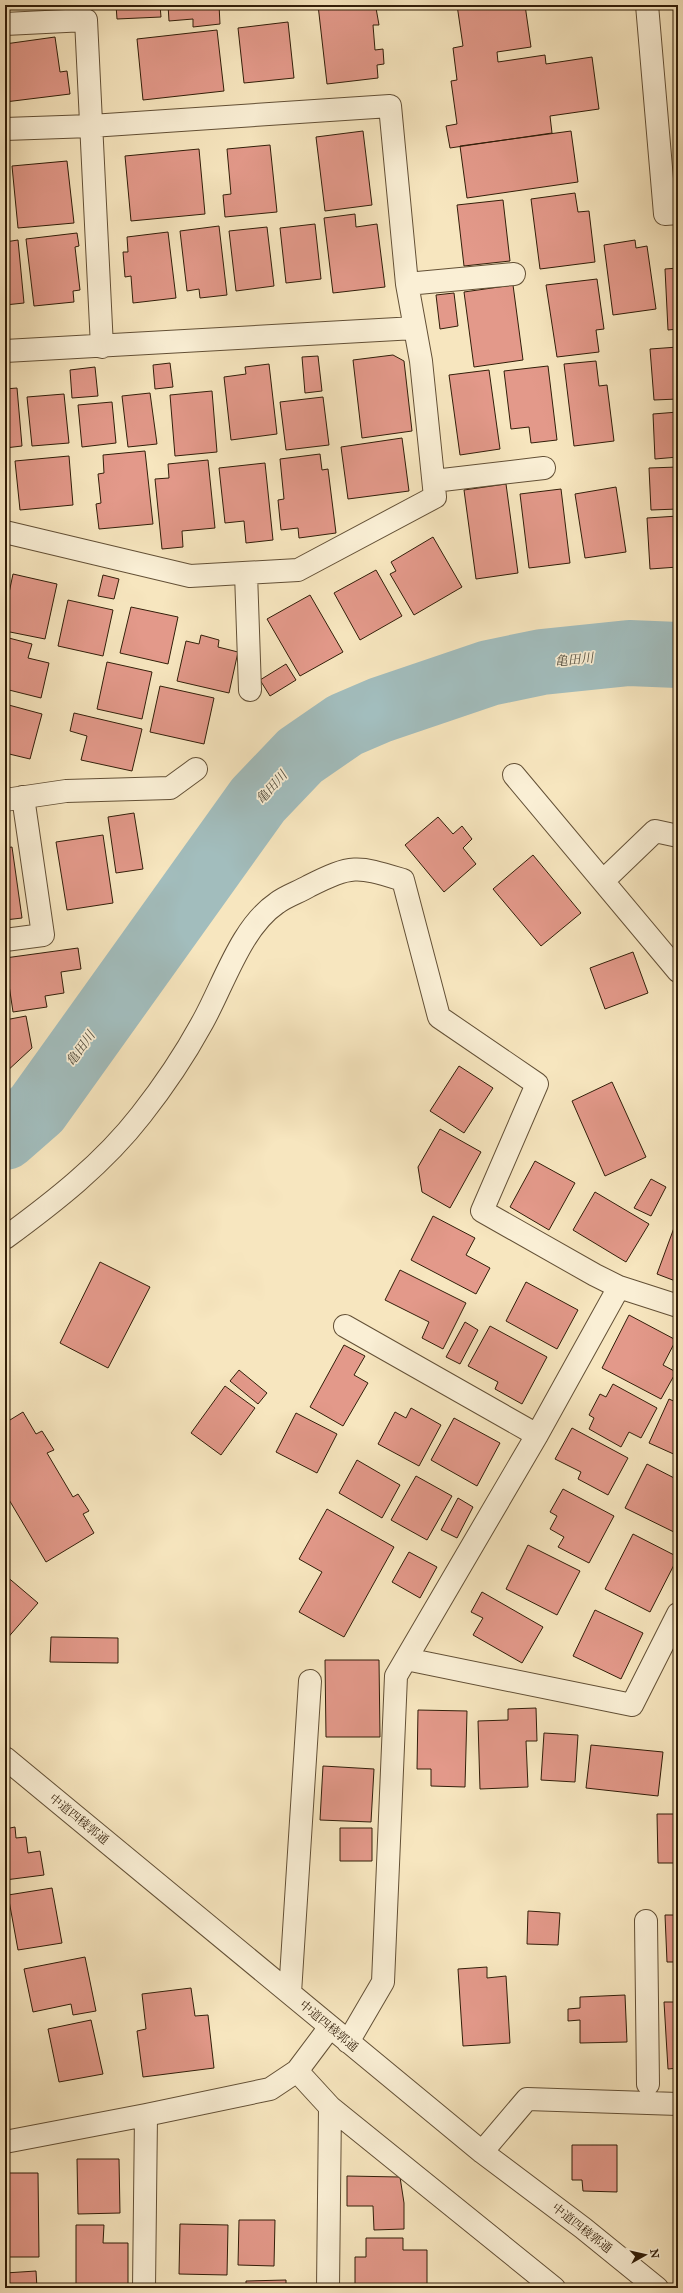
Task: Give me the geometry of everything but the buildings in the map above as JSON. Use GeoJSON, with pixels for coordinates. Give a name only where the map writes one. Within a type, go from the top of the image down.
{"type":"FeatureCollection","features":[{"type":"Feature","properties":{"kind":"street"},"geometry":{"type":"LineString","coordinates":[[647,5],[665,214],[678,213]]}},
{"type":"Feature","properties":{"kind":"street"},"geometry":{"type":"LineString","coordinates":[[5,24],[86,20],[102,347]]}},
{"type":"Feature","properties":{"kind":"street"},"geometry":{"type":"LineString","coordinates":[[5,129],[90,126],[390,106],[407,284],[421,361],[435,498],[298,570],[190,576],[5,532]]}},
{"type":"Feature","properties":{"kind":"street"},"geometry":{"type":"LineString","coordinates":[[407,284],[514,274]]}},
{"type":"Feature","properties":{"kind":"street"},"geometry":{"type":"LineString","coordinates":[[5,351],[102,347],[415,328]]}},
{"type":"Feature","properties":{"kind":"street"},"geometry":{"type":"LineString","coordinates":[[434,481],[544,468]]}},
{"type":"Feature","properties":{"kind":"street"},"geometry":{"type":"LineString","coordinates":[[246,573],[250,690]]}},
{"type":"Feature","properties":{"kind":"street"},"geometry":{"type":"LineString","coordinates":[[5,940],[43,934],[14,798],[66,791],[170,788],[196,769]]}},
{"type":"Feature","properties":{"kind":"street"},"geometry":{"type":"LineString","coordinates":[[514,775],[678,971]]}},
{"type":"Feature","properties":{"kind":"street"},"geometry":{"type":"LineString","coordinates":[[604,881],[655,831],[678,836]]}},
{"type":"Feature","properties":{"kind":"street"},"geometry":{"type":"LineString","coordinates":[[5,1238],[64,1195],[111,1150],[141,1116],[172,1072],[201,1025],[246,938],[259,920],[277,903],[339,871],[356,869],[370,870],[403,880],[439,1017],[537,1084],[482,1211],[619,1287],[678,1306]]}},
{"type":"Feature","properties":{"kind":"street"},"geometry":{"type":"LineString","coordinates":[[348,2042],[383,1982],[396,1676],[537,1435],[619,1287]]}},
{"type":"Feature","properties":{"kind":"street"},"geometry":{"type":"LineString","coordinates":[[345,1326],[537,1435]]}},
{"type":"Feature","properties":{"kind":"street"},"geometry":{"type":"LineString","coordinates":[[406,1659],[632,1705],[678,1614]]}},
{"type":"Feature","properties":{"kind":"street"},"geometry":{"type":"LineString","coordinates":[[290,1993],[310,1682]]}},
{"type":"Feature","properties":{"kind":"street","name":"中道四稜郭通"},"geometry":{"type":"LineString","coordinates":[[5,1758],[482,2152],[583,2228],[657,2288]]}},
{"type":"Feature","properties":{"kind":"street"},"geometry":{"type":"LineString","coordinates":[[646,1921],[648,2084]]}},
{"type":"Feature","properties":{"kind":"street"},"geometry":{"type":"LineString","coordinates":[[5,2142],[270,2089],[297,2071],[330,2027]]}},
{"type":"Feature","properties":{"kind":"street"},"geometry":{"type":"LineString","coordinates":[[297,2071],[330,2107],[554,2288]]}},
{"type":"Feature","properties":{"kind":"street"},"geometry":{"type":"LineString","coordinates":[[482,2152],[527,2099],[678,2104]]}},
{"type":"Feature","properties":{"kind":"street"},"geometry":{"type":"LineString","coordinates":[[328,2288],[330,2107]]}},
{"type":"Feature","properties":{"kind":"street"},"geometry":{"type":"LineString","coordinates":[[144,2288],[146,2115]]}},
{"type":"Feature","properties":{"kind":"waterway","name":"亀田川"},"geometry":{"type":"LineString","coordinates":[[5,1137],[37,1109],[258,800],[300,756],[345,725],[380,710],[489,673],[542,662],[629,653],[678,655]]}}]}
